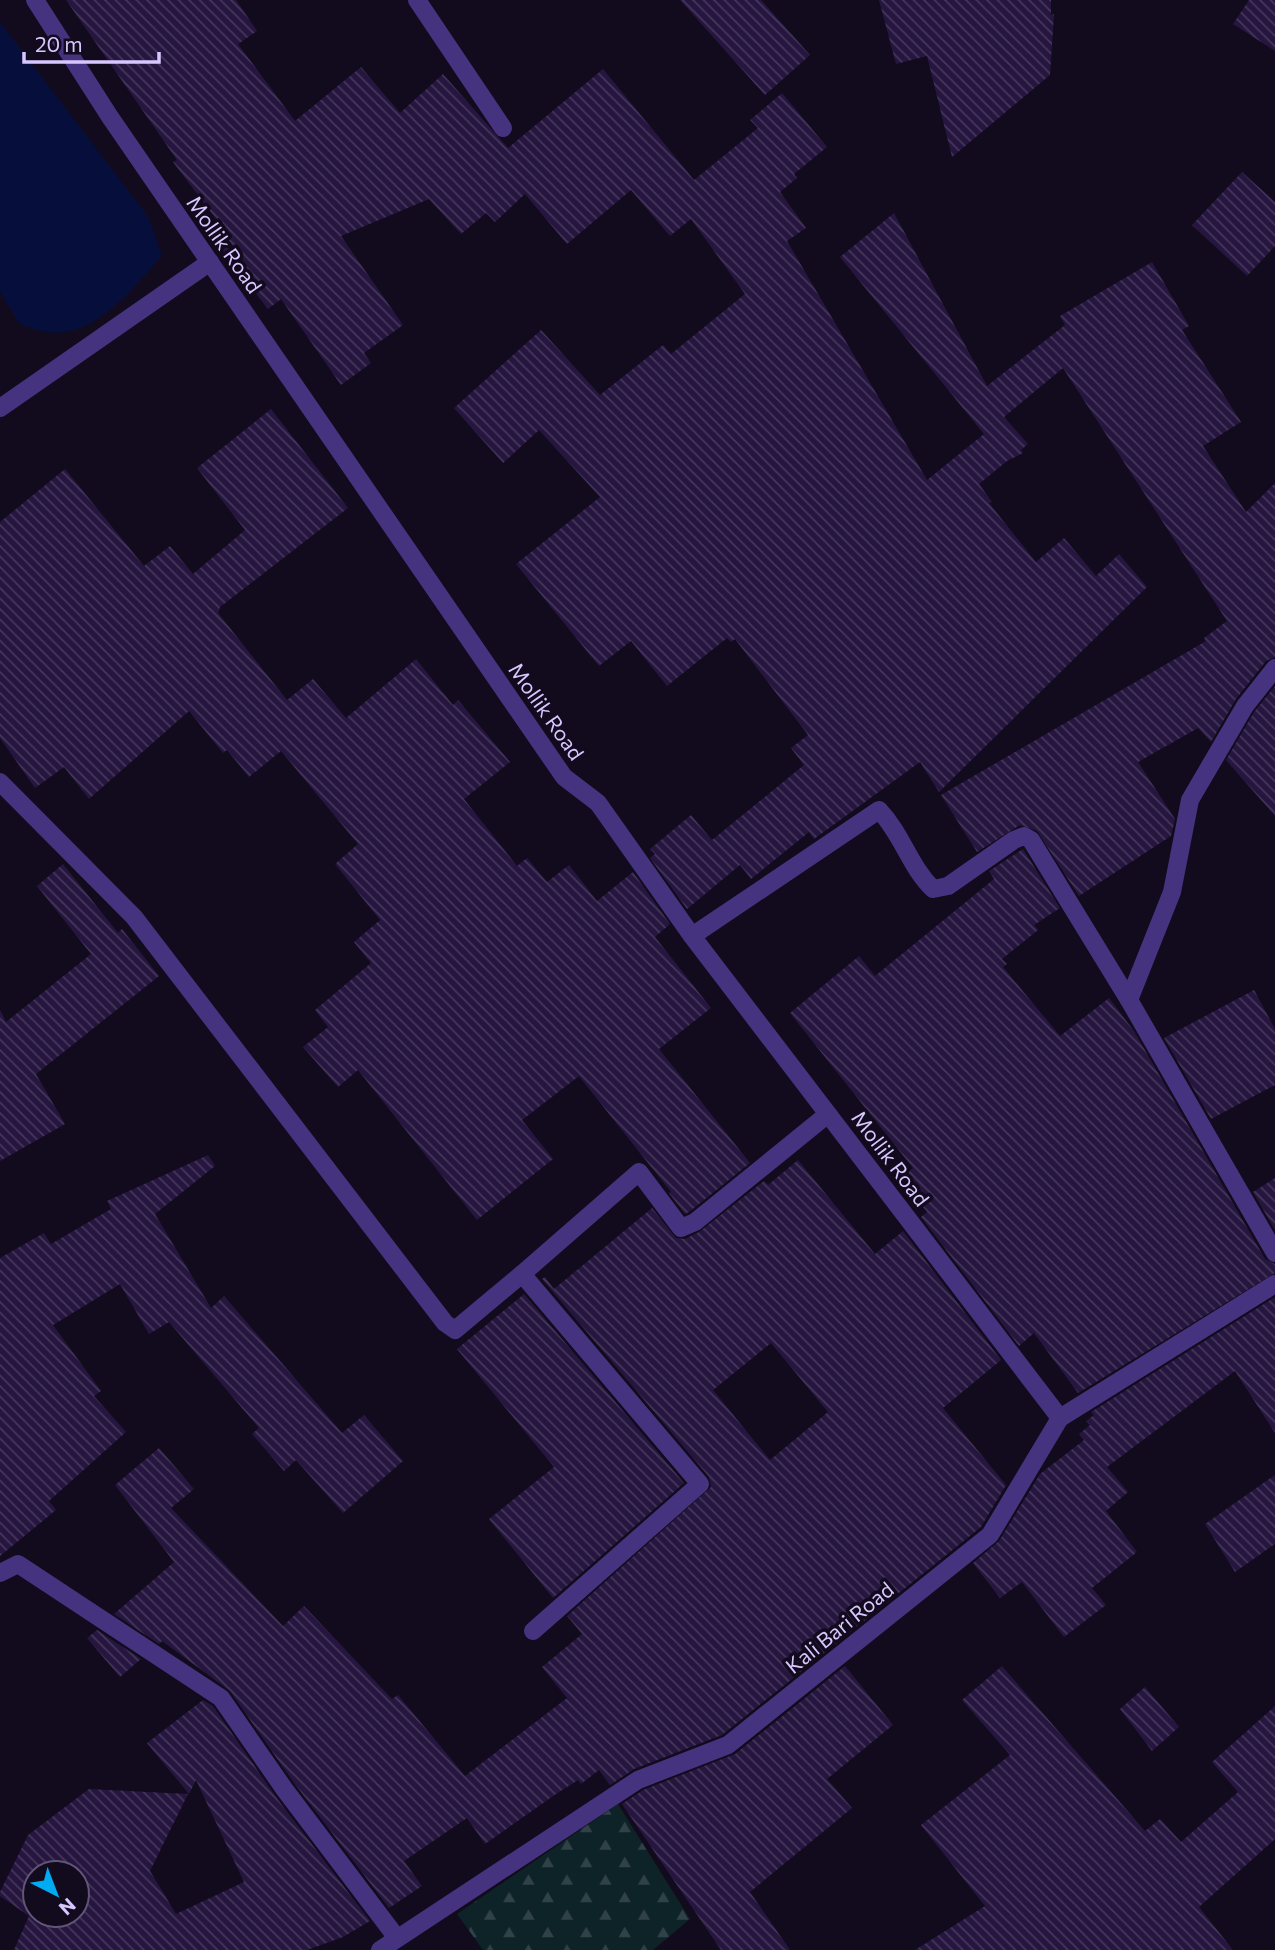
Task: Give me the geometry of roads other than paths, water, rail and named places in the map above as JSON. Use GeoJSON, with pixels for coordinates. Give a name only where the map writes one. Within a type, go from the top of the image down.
{"type":"FeatureCollection","features":[{"type":"Feature","properties":{"kind":"street","name":"Mollik Road"},"geometry":{"type":"LineString","coordinates":[[34,0],[210,262],[564,777],[598,803],[692,936],[1060,1418]]}},
{"type":"Feature","properties":{"kind":"street"},"geometry":{"type":"LineString","coordinates":[[417,0],[503,128]]}},
{"type":"Feature","properties":{"kind":"street"},"geometry":{"type":"LineString","coordinates":[[0,408],[210,262]]}},
{"type":"Feature","properties":{"kind":"street"},"geometry":{"type":"LineString","coordinates":[[1129,1000],[1172,892],[1191,800],[1245,706],[1275,668]]}},
{"type":"Feature","properties":{"kind":"street"},"geometry":{"type":"LineString","coordinates":[[0,782],[134,917],[445,1324],[455,1329],[467,1323],[639,1172],[681,1228],[695,1222],[828,1114]]}},
{"type":"Feature","properties":{"kind":"street"},"geometry":{"type":"LineString","coordinates":[[692,936],[879,810],[891,823],[922,878],[933,889],[948,886],[1014,840],[1024,836],[1031,840],[1129,1000],[1275,1253]]}},
{"type":"Feature","properties":{"kind":"street"},"geometry":{"type":"LineString","coordinates":[[522,1274],[700,1484],[533,1631]]}},
{"type":"Feature","properties":{"kind":"street","name":"Kali Bari Road"},"geometry":{"type":"LineString","coordinates":[[380,1950],[638,1780],[728,1745],[990,1535],[1060,1418],[1275,1284]]}},
{"type":"Feature","properties":{"kind":"street"},"geometry":{"type":"LineString","coordinates":[[0,1573],[18,1564],[221,1698],[285,1790],[397,1938]]}}]}
